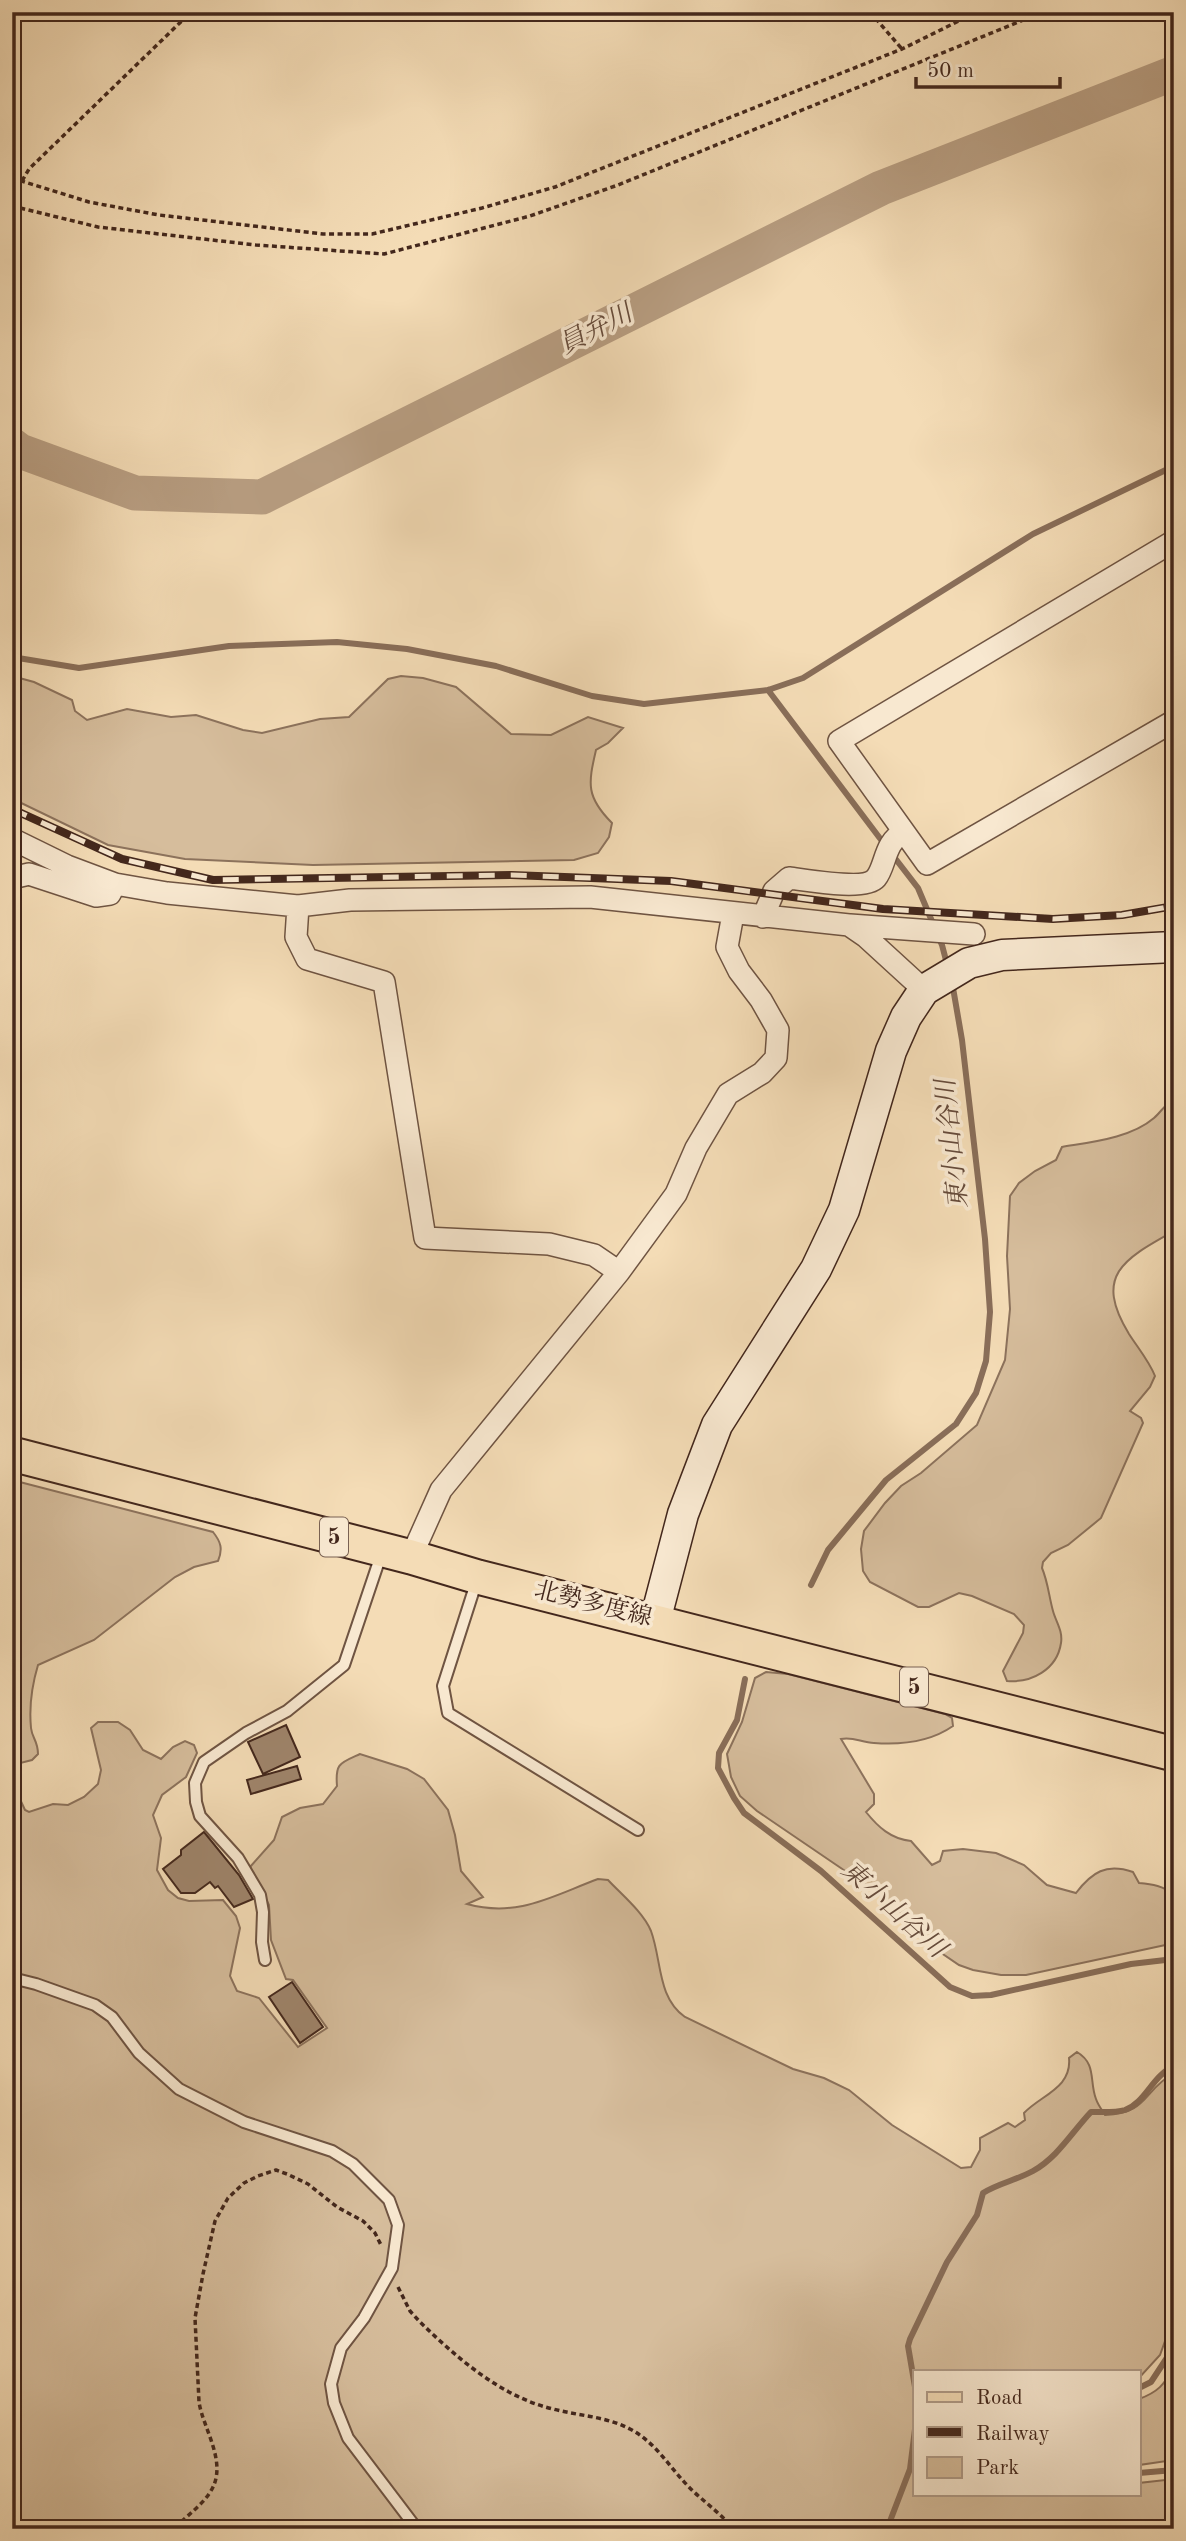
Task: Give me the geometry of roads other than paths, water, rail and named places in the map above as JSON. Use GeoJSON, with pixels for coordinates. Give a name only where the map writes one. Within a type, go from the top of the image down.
{"type":"FeatureCollection","features":[{"type":"Feature","properties":{"kind":"main road","name":"北勢多度線"},"geometry":{"type":"LineString","coordinates":[[12,1454],[397,1553],[478,1577],[1174,1754]]}},
{"type":"Feature","properties":{"kind":"street"},"geometry":{"type":"LineString","coordinates":[[1174,541],[839,741],[900,834],[927,864],[1174,722]]}},
{"type":"Feature","properties":{"kind":"street"},"geometry":{"type":"LineString","coordinates":[[762,916],[774,891],[789,878],[833,884],[869,883],[877,878],[883,858],[900,834]]}},
{"type":"Feature","properties":{"kind":"street"},"geometry":{"type":"LineString","coordinates":[[12,839],[67,866],[115,884],[167,893],[298,906],[350,900],[590,897],[733,914],[953,932],[972,948],[1002,956],[1174,947]]}},
{"type":"Feature","properties":{"kind":"street"},"geometry":{"type":"LineString","coordinates":[[12,878],[29,874],[96,896],[110,894],[115,884]]}},
{"type":"Feature","properties":{"kind":"street"},"geometry":{"type":"LineString","coordinates":[[298,906],[296,937],[307,959],[384,982],[425,1238],[549,1244],[594,1255],[619,1272]]}},
{"type":"Feature","properties":{"kind":"street"},"geometry":{"type":"LineString","coordinates":[[397,1553],[441,1490],[619,1272],[676,1194],[696,1148],[728,1094],[762,1073],[776,1058],[778,1030],[761,1000],[739,971],[727,947],[733,914]]}},
{"type":"Feature","properties":{"kind":"street"},"geometry":{"type":"LineString","coordinates":[[849,925],[931,985]]}},
{"type":"Feature","properties":{"kind":"street"},"geometry":{"type":"LineString","coordinates":[[655,1620],[683,1514],[717,1425],[816,1269],[844,1210],[891,1051],[906,1017],[931,985],[972,948]]}},
{"type":"Feature","properties":{"kind":"lane"},"geometry":{"type":"LineString","coordinates":[[265,1960],[260,1895],[239,1858],[200,1816],[195,1783],[204,1762],[238,1738],[287,1711],[344,1665],[397,1553]]}},
{"type":"Feature","properties":{"kind":"lane"},"geometry":{"type":"LineString","coordinates":[[478,1577],[443,1686],[448,1713],[638,1830]]}},
{"type":"Feature","properties":{"kind":"lane"},"geometry":{"type":"LineString","coordinates":[[12,1978],[95,2005],[112,2017],[139,2053],[178,2089],[244,2122],[332,2151],[353,2164],[389,2200],[398,2225],[392,2268],[364,2318],[341,2348],[331,2384],[337,2412],[348,2438],[417,2529]]}},
{"type":"Feature","properties":{"kind":"waterway","name":"員弁川"},"geometry":{"type":"LineString","coordinates":[[12,445],[20,451],[135,493],[262,497],[881,188],[1174,73]]}},
{"type":"Feature","properties":{"kind":"waterway"},"geometry":{"type":"LineString","coordinates":[[12,657],[79,668],[229,646],[337,642],[407,649],[496,666],[592,696],[644,704],[768,690],[803,678],[1033,534],[1174,466]]}},
{"type":"Feature","properties":{"kind":"waterway","name":"東小山谷川"},"geometry":{"type":"LineString","coordinates":[[768,690],[885,845]]}},
{"type":"Feature","properties":{"kind":"waterway","name":"東小山谷川"},"geometry":{"type":"LineString","coordinates":[[891,853],[918,888],[942,945],[948,968]]}},
{"type":"Feature","properties":{"kind":"waterway","name":"東小山谷川"},"geometry":{"type":"LineString","coordinates":[[811,1585],[828,1550],[886,1480],[956,1424],[976,1393],[986,1361],[990,1312],[985,1239],[962,1040],[952,982]]}},
{"type":"Feature","properties":{"kind":"waterway","name":"東小山谷川"},"geometry":{"type":"LineString","coordinates":[[745,1679],[737,1720],[719,1753],[718,1768],[734,1798],[744,1813],[821,1871],[950,1987],[972,1996],[991,1995],[1131,1964],[1174,1959]]}},
{"type":"Feature","properties":{"kind":"waterway"},"geometry":{"type":"LineString","coordinates":[[913,2375],[908,2346],[910,2339],[947,2262],[977,2215],[983,2193],[1042,2165],[1091,2112],[1117,2112],[1132,2106],[1166,2070],[1174,2066]]}},
{"type":"Feature","properties":{"kind":"waterway","name":"東小山谷川"},"geometry":{"type":"LineString","coordinates":[[1140,2388],[1151,2382],[1174,2347]]}},
{"type":"Feature","properties":{"kind":"waterway"},"geometry":{"type":"LineString","coordinates":[[887,2529],[910,2469],[913,2445]]}},
{"type":"Feature","properties":{"kind":"waterway","name":"東小山谷川"},"geometry":{"type":"LineString","coordinates":[[1140,2473],[1174,2470]]}},
{"type":"Feature","properties":{"kind":"railway"},"geometry":{"type":"LineString","coordinates":[[12,809],[122,859],[213,880],[511,875],[671,881],[883,909],[1053,919],[1122,915],[1174,906]]}}]}
